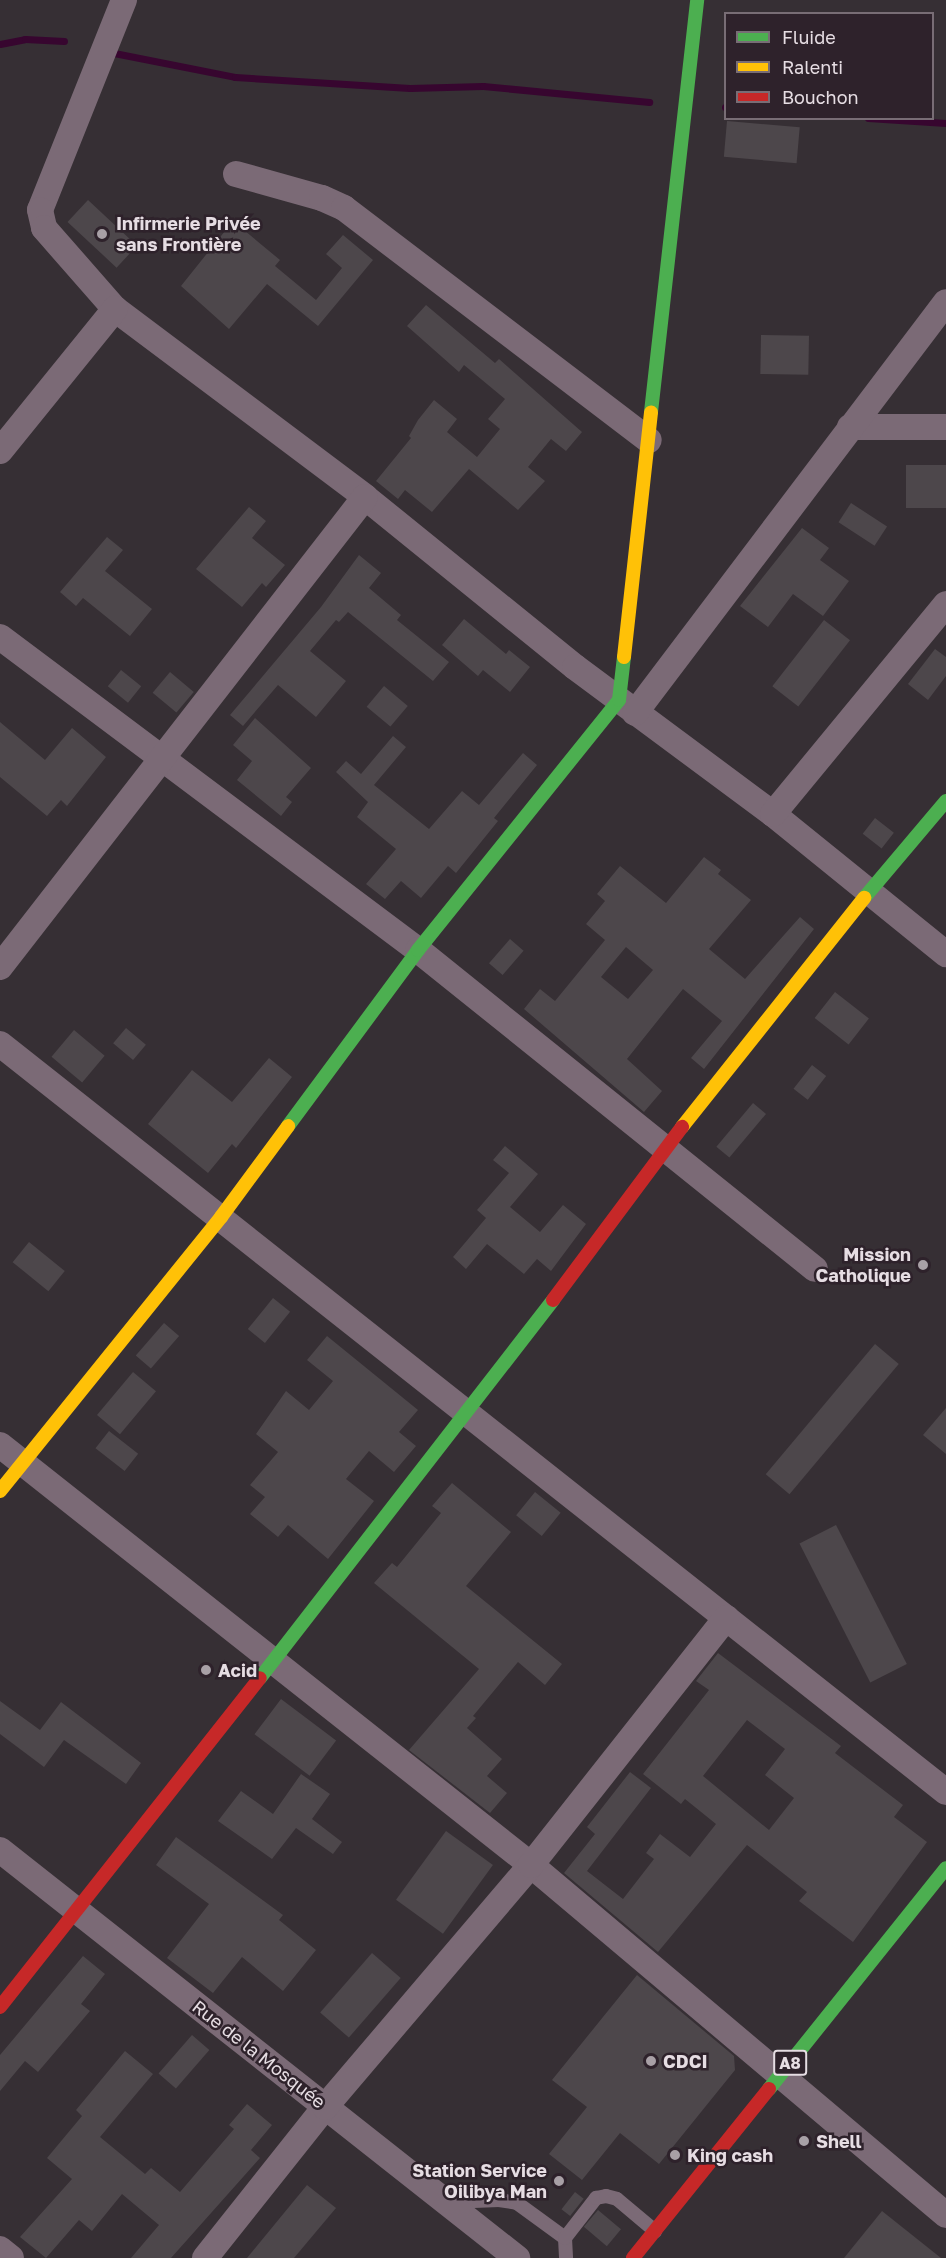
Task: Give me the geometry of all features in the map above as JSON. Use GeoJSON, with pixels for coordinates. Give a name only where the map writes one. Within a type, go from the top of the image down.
{"type":"FeatureCollection","features":[{"type":"Feature","properties":{"kind":"street"},"geometry":{"type":"LineString","coordinates":[[124,0],[40,210],[44,228],[115,309],[364,497],[627,706],[773,814],[946,954]]}},
{"type":"Feature","properties":{"kind":"street"},"geometry":{"type":"LineString","coordinates":[[627,706],[649,440],[698,0]]}},
{"type":"Feature","properties":{"kind":"street"},"geometry":{"type":"LineString","coordinates":[[236,174],[322,198],[344,208],[649,440]]}},
{"type":"Feature","properties":{"kind":"street"},"geometry":{"type":"LineString","coordinates":[[0,1491],[221,1217],[418,950],[627,706],[850,427],[946,302]]}},
{"type":"Feature","properties":{"kind":"street"},"geometry":{"type":"LineString","coordinates":[[0,451],[115,309]]}},
{"type":"Feature","properties":{"kind":"street"},"geometry":{"type":"LineString","coordinates":[[850,427],[946,427]]}},
{"type":"Feature","properties":{"kind":"street"},"geometry":{"type":"LineString","coordinates":[[0,968],[364,497]]}},
{"type":"Feature","properties":{"kind":"street"},"geometry":{"type":"LineString","coordinates":[[773,814],[946,604]]}},
{"type":"Feature","properties":{"kind":"street"},"geometry":{"type":"LineString","coordinates":[[0,637],[161,760],[418,950],[815,1269]]}},
{"type":"Feature","properties":{"kind":"street"},"geometry":{"type":"LineString","coordinates":[[0,2007],[469,1413],[665,1149],[868,893],[946,801]]}},
{"type":"Feature","properties":{"kind":"street"},"geometry":{"type":"LineString","coordinates":[[0,1044],[946,1792]]}},
{"type":"Feature","properties":{"kind":"street"},"geometry":{"type":"LineString","coordinates":[[0,1445],[531,1865],[778,2077],[946,2215]]}},
{"type":"Feature","properties":{"kind":"street"},"geometry":{"type":"LineString","coordinates":[[205,2258],[325,2107],[531,1865],[726,1618]]}},
{"type":"Feature","properties":{"kind":"street","name":"Rue de la Mosquée"},"geometry":{"type":"LineString","coordinates":[[0,1850],[517,2258]]}},
{"type":"Feature","properties":{"kind":"street","name":"A8"},"geometry":{"type":"LineString","coordinates":[[633,2258],[946,1868]]}},
{"type":"Feature","properties":{"kind":"street"},"geometry":{"type":"LineString","coordinates":[[0,2249],[11,2258]]}},
{"type":"Feature","properties":{"kind":"lane"},"geometry":{"type":"LineString","coordinates":[[566,2258],[565,2238],[596,2198],[606,2196],[617,2199],[655,2231]]}},
{"type":"Feature","properties":{"kind":"lane"},"geometry":{"type":"LineString","coordinates":[[448,2202],[499,2200],[517,2204],[565,2238]]}},
{"type":"Feature","properties":{"kind":"building"},"geometry":{"type":"Polygon","coordinates":[[[727,121],[800,127],[797,163],[724,157],[727,121]]]}},
{"type":"Feature","properties":{"kind":"building","name":"Infirmerie Privée sans Frontière"},"geometry":{"type":"Polygon","coordinates":[[[88,200],[137,246],[117,268],[68,222],[88,200]]]}},
{"type":"Feature","properties":{"kind":"building"},"geometry":{"type":"Polygon","coordinates":[[[233,221],[280,260],[275,266],[316,300],[342,268],[326,254],[343,235],[373,260],[318,326],[267,284],[229,329],[181,286],[233,221]]]}},
{"type":"Feature","properties":{"kind":"building"},"geometry":{"type":"Polygon","coordinates":[[[426,305],[495,363],[499,359],[582,432],[566,451],[551,439],[528,467],[545,481],[518,510],[469,469],[432,512],[405,490],[398,499],[376,481],[411,438],[409,436],[418,420],[434,400],[457,419],[447,432],[477,457],[500,429],[488,419],[505,399],[464,365],[459,372],[407,326],[426,305]]]}},
{"type":"Feature","properties":{"kind":"building"},"geometry":{"type":"Polygon","coordinates":[[[761,335],[809,336],[808,375],[760,374],[761,335]]]}},
{"type":"Feature","properties":{"kind":"building"},"geometry":{"type":"Polygon","coordinates":[[[906,465],[946,465],[946,508],[906,508],[906,465]]]}},
{"type":"Feature","properties":{"kind":"building"},"geometry":{"type":"Polygon","coordinates":[[[851,503],[887,526],[875,546],[838,522],[851,503]]]}},
{"type":"Feature","properties":{"kind":"building"},"geometry":{"type":"Polygon","coordinates":[[[249,507],[266,521],[252,538],[285,565],[266,587],[262,583],[242,607],[196,569],[249,507]]]}},
{"type":"Feature","properties":{"kind":"building"},"geometry":{"type":"Polygon","coordinates":[[[802,528],[829,548],[820,560],[849,581],[823,616],[793,594],[768,627],[740,606],[802,528]]]}},
{"type":"Feature","properties":{"kind":"building"},"geometry":{"type":"Polygon","coordinates":[[[107,537],[123,550],[105,571],[152,609],[130,636],[83,598],[76,606],[60,592],[107,537]]]}},
{"type":"Feature","properties":{"kind":"building"},"geometry":{"type":"Polygon","coordinates":[[[359,555],[381,573],[369,588],[401,615],[397,620],[449,662],[433,681],[348,612],[339,622],[336,620],[310,651],[346,681],[316,717],[278,685],[243,726],[230,715],[321,607],[359,555]]]}},
{"type":"Feature","properties":{"kind":"building"},"geometry":{"type":"Polygon","coordinates":[[[464,619],[506,654],[509,650],[530,667],[510,692],[483,670],[478,676],[442,645],[464,619]]]}},
{"type":"Feature","properties":{"kind":"building"},"geometry":{"type":"Polygon","coordinates":[[[824,620],[850,640],[798,707],[772,686],[824,620]]]}},
{"type":"Feature","properties":{"kind":"building"},"geometry":{"type":"Polygon","coordinates":[[[935,649],[946,657],[946,676],[928,700],[908,684],[935,649]]]}},
{"type":"Feature","properties":{"kind":"building"},"geometry":{"type":"Polygon","coordinates":[[[121,670],[141,686],[128,703],[108,686],[121,670]]]}},
{"type":"Feature","properties":{"kind":"building"},"geometry":{"type":"Polygon","coordinates":[[[170,672],[194,692],[176,713],[153,693],[170,672]]]}},
{"type":"Feature","properties":{"kind":"building"},"geometry":{"type":"Polygon","coordinates":[[[384,686],[408,706],[390,727],[367,707],[384,686]]]}},
{"type":"Feature","properties":{"kind":"building"},"geometry":{"type":"Polygon","coordinates":[[[255,718],[311,768],[286,797],[292,802],[281,816],[237,780],[252,761],[233,745],[255,718]]]}},
{"type":"Feature","properties":{"kind":"building"},"geometry":{"type":"Polygon","coordinates":[[[0,722],[45,760],[72,728],[106,757],[67,806],[61,800],[47,816],[0,777],[0,722]]]}},
{"type":"Feature","properties":{"kind":"building"},"geometry":{"type":"Polygon","coordinates":[[[393,736],[406,747],[374,785],[429,829],[462,791],[479,805],[523,753],[537,765],[494,818],[498,821],[456,873],[448,866],[421,898],[401,881],[385,899],[366,884],[396,849],[357,817],[368,802],[336,772],[346,761],[361,774],[393,736]]]}},
{"type":"Feature","properties":{"kind":"building"},"geometry":{"type":"Polygon","coordinates":[[[875,818],[894,833],[882,849],[863,834],[875,818]]]}},
{"type":"Feature","properties":{"kind":"building"},"geometry":{"type":"Polygon","coordinates":[[[704,857],[721,870],[718,874],[751,900],[709,949],[745,979],[800,917],[814,929],[704,1069],[691,1058],[722,1021],[683,989],[627,1059],[662,1091],[644,1112],[524,1009],[540,989],[555,1001],[605,940],[586,924],[605,901],[597,894],[620,866],[666,903],[704,857]],[[626,947],[601,977],[628,999],[653,970],[626,947]]]}},
{"type":"Feature","properties":{"kind":"building"},"geometry":{"type":"Polygon","coordinates":[[[510,939],[524,951],[503,975],[489,963],[510,939]]]}},
{"type":"Feature","properties":{"kind":"building"},"geometry":{"type":"Polygon","coordinates":[[[835,992],[869,1018],[849,1044],[815,1018],[835,992]]]}},
{"type":"Feature","properties":{"kind":"building"},"geometry":{"type":"Polygon","coordinates":[[[126,1028],[146,1045],[133,1060],[113,1043],[126,1028]]]}},
{"type":"Feature","properties":{"kind":"building"},"geometry":{"type":"Polygon","coordinates":[[[74,1030],[105,1056],[82,1083],[52,1057],[74,1030]]]}},
{"type":"Feature","properties":{"kind":"building"},"geometry":{"type":"Polygon","coordinates":[[[269,1058],[292,1077],[236,1148],[232,1144],[208,1173],[148,1124],[192,1070],[232,1102],[269,1058]]]}},
{"type":"Feature","properties":{"kind":"building"},"geometry":{"type":"Polygon","coordinates":[[[812,1065],[826,1076],[808,1100],[794,1089],[812,1065]]]}},
{"type":"Feature","properties":{"kind":"building"},"geometry":{"type":"Polygon","coordinates":[[[753,1103],[766,1114],[729,1158],[716,1147],[753,1103]]]}},
{"type":"Feature","properties":{"kind":"building"},"geometry":{"type":"Polygon","coordinates":[[[505,1146],[538,1174],[510,1207],[540,1232],[563,1205],[586,1224],[551,1271],[537,1259],[524,1274],[487,1244],[466,1269],[453,1257],[486,1218],[477,1210],[509,1173],[493,1160],[505,1146]]]}},
{"type":"Feature","properties":{"kind":"building"},"geometry":{"type":"Polygon","coordinates":[[[29,1242],[65,1271],[48,1291],[13,1262],[29,1242]]]}},
{"type":"Feature","properties":{"kind":"building"},"geometry":{"type":"Polygon","coordinates":[[[273,1298],[290,1312],[265,1343],[248,1329],[273,1298]]]}},
{"type":"Feature","properties":{"kind":"building"},"geometry":{"type":"Polygon","coordinates":[[[164,1323],[179,1336],[151,1369],[136,1355],[164,1323]]]}},
{"type":"Feature","properties":{"kind":"building"},"geometry":{"type":"Polygon","coordinates":[[[327,1336],[418,1410],[399,1432],[416,1446],[394,1472],[369,1451],[346,1479],[374,1501],[328,1559],[288,1525],[278,1537],[250,1514],[265,1497],[250,1485],[278,1452],[256,1434],[286,1391],[309,1410],[333,1381],[307,1360],[327,1336]]]}},
{"type":"Feature","properties":{"kind":"building"},"geometry":{"type":"Polygon","coordinates":[[[875,1344],[899,1364],[789,1494],[766,1474],[875,1344]]]}},
{"type":"Feature","properties":{"kind":"building"},"geometry":{"type":"Polygon","coordinates":[[[133,1372],[156,1391],[120,1434],[97,1415],[133,1372]]]}},
{"type":"Feature","properties":{"kind":"building"},"geometry":{"type":"Polygon","coordinates":[[[946,1408],[946,1454],[923,1435],[946,1408]]]}},
{"type":"Feature","properties":{"kind":"building"},"geometry":{"type":"Polygon","coordinates":[[[109,1431],[138,1454],[125,1471],[95,1448],[109,1431]]]}},
{"type":"Feature","properties":{"kind":"building"},"geometry":{"type":"Polygon","coordinates":[[[452,1483],[511,1532],[466,1586],[562,1664],[545,1685],[518,1662],[473,1716],[476,1718],[467,1728],[502,1759],[487,1776],[507,1793],[490,1813],[409,1750],[479,1669],[374,1583],[392,1563],[397,1567],[441,1513],[432,1506],[452,1483]]]}},
{"type":"Feature","properties":{"kind":"building"},"geometry":{"type":"Polygon","coordinates":[[[535,1492],[561,1513],[542,1536],[516,1515],[535,1492]]]}},
{"type":"Feature","properties":{"kind":"building"},"geometry":{"type":"Polygon","coordinates":[[[836,1525],[907,1664],[870,1683],[799,1544],[836,1525]]]}},
{"type":"Feature","properties":{"kind":"building"},"geometry":{"type":"Polygon","coordinates":[[[718,1653],[841,1746],[835,1753],[903,1805],[894,1817],[927,1842],[853,1942],[799,1901],[807,1892],[747,1845],[658,1952],[564,1873],[595,1834],[587,1827],[630,1772],[651,1788],[587,1871],[623,1899],[654,1859],[646,1853],[660,1834],[690,1857],[716,1824],[685,1799],[681,1804],[643,1774],[709,1690],[696,1681],[718,1653]],[[747,1720],[703,1776],[769,1830],[794,1798],[765,1775],[785,1749],[747,1720]]]}},
{"type":"Feature","properties":{"kind":"building"},"geometry":{"type":"Polygon","coordinates":[[[281,1699],[336,1741],[310,1776],[255,1734],[281,1699]]]}},
{"type":"Feature","properties":{"kind":"building"},"geometry":{"type":"Polygon","coordinates":[[[0,1701],[40,1730],[61,1702],[141,1763],[126,1784],[64,1740],[44,1767],[0,1734],[0,1701]]]}},
{"type":"Feature","properties":{"kind":"building"},"geometry":{"type":"Polygon","coordinates":[[[301,1774],[330,1794],[312,1819],[342,1842],[333,1854],[296,1828],[272,1859],[218,1821],[241,1791],[273,1814],[301,1774]]]}},
{"type":"Feature","properties":{"kind":"building"},"geometry":{"type":"Polygon","coordinates":[[[446,1831],[493,1865],[443,1934],[396,1900],[446,1831]]]}},
{"type":"Feature","properties":{"kind":"building"},"geometry":{"type":"Polygon","coordinates":[[[176,1837],[283,1915],[279,1920],[316,1950],[283,1991],[242,1957],[213,1993],[167,1958],[209,1904],[156,1865],[176,1837]]]}},
{"type":"Feature","properties":{"kind":"building"},"geometry":{"type":"Polygon","coordinates":[[[372,1953],[401,1978],[349,2038],[320,2013],[372,1953]]]}},
{"type":"Feature","properties":{"kind":"building"},"geometry":{"type":"Polygon","coordinates":[[[83,1956],[105,1974],[81,2004],[90,2011],[38,2072],[25,2061],[0,2091],[0,2055],[83,1956]]]}},
{"type":"Feature","properties":{"kind":"building","name":"CDCI"},"geometry":{"type":"Polygon","coordinates":[[[637,1975],[734,2056],[735,2070],[659,2164],[620,2133],[582,2180],[549,2154],[587,2107],[552,2080],[637,1975]]]}},
{"type":"Feature","properties":{"kind":"building"},"geometry":{"type":"Polygon","coordinates":[[[192,2035],[209,2050],[176,2089],[159,2073],[192,2035]]]}},
{"type":"Feature","properties":{"kind":"building"},"geometry":{"type":"Polygon","coordinates":[[[125,2051],[153,2074],[100,2137],[145,2174],[151,2168],[180,2192],[234,2129],[229,2125],[247,2104],[272,2125],[251,2150],[260,2158],[171,2258],[131,2258],[159,2225],[122,2194],[92,2231],[79,2220],[46,2258],[20,2237],[72,2179],[47,2158],[82,2116],[76,2110],[125,2051]]]}},
{"type":"Feature","properties":{"kind":"building"},"geometry":{"type":"Polygon","coordinates":[[[307,2185],[336,2208],[294,2258],[247,2258],[307,2185]]]}},
{"type":"Feature","properties":{"kind":"building"},"geometry":{"type":"Polygon","coordinates":[[[575,2192],[584,2199],[570,2216],[561,2209],[575,2192]]]}},
{"type":"Feature","properties":{"kind":"building"},"geometry":{"type":"Polygon","coordinates":[[[598,2210],[621,2229],[607,2246],[584,2227],[598,2210]]]}},
{"type":"Feature","properties":{"kind":"building"},"geometry":{"type":"Polygon","coordinates":[[[882,2211],[941,2258],[844,2258],[882,2211]]]}},
{"type":"Feature","properties":{"kind":"waterway"},"geometry":{"type":"LineString","coordinates":[[0,44],[25,39],[64,41]]}},
{"type":"Feature","properties":{"kind":"waterway"},"geometry":{"type":"LineString","coordinates":[[114,53],[235,77],[410,88],[483,86],[649,102]]}},
{"type":"Feature","properties":{"kind":"waterway"},"geometry":{"type":"LineString","coordinates":[[899,120],[946,123]]}},
{"type":"Feature","properties":{"kind":"traffic: fast"},"geometry":{"type":"LineString","coordinates":[[651,412],[697,0]]}},
{"type":"Feature","properties":{"kind":"traffic: fast"},"geometry":{"type":"LineString","coordinates":[[288,1126],[418,950],[619,700],[624,657]]}},
{"type":"Feature","properties":{"kind":"traffic: fast"},"geometry":{"type":"LineString","coordinates":[[864,898],[946,801]]}},
{"type":"Feature","properties":{"kind":"traffic: fast"},"geometry":{"type":"LineString","coordinates":[[260,1678],[553,1300]]}},
{"type":"Feature","properties":{"kind":"traffic: fast"},"geometry":{"type":"LineString","coordinates":[[769,2089],[946,1868]]}},
{"type":"Feature","properties":{"kind":"traffic: slow"},"geometry":{"type":"LineString","coordinates":[[624,657],[651,412]]}},
{"type":"Feature","properties":{"kind":"traffic: slow"},"geometry":{"type":"LineString","coordinates":[[682,1127],[864,898]]}},
{"type":"Feature","properties":{"kind":"traffic: slow"},"geometry":{"type":"LineString","coordinates":[[0,1491],[221,1217],[288,1126]]}},
{"type":"Feature","properties":{"kind":"traffic: jam"},"geometry":{"type":"LineString","coordinates":[[553,1300],[682,1127]]}},
{"type":"Feature","properties":{"kind":"traffic: jam"},"geometry":{"type":"LineString","coordinates":[[0,2007],[260,1678]]}},
{"type":"Feature","properties":{"kind":"traffic: jam"},"geometry":{"type":"LineString","coordinates":[[633,2258],[769,2089]]}},
{"type":"Feature","properties":{"kind":"place","name":"Infirmerie Privée sans Frontière"},"geometry":{"type":"Point","coordinates":[102,234]}},
{"type":"Feature","properties":{"kind":"place","name":"Mission Catholique"},"geometry":{"type":"Point","coordinates":[923,1265]}},
{"type":"Feature","properties":{"kind":"place","name":"Acid"},"geometry":{"type":"Point","coordinates":[206,1670]}},
{"type":"Feature","properties":{"kind":"place","name":"CDCI"},"geometry":{"type":"Point","coordinates":[651,2061]}},
{"type":"Feature","properties":{"kind":"place","name":"Shell"},"geometry":{"type":"Point","coordinates":[804,2141]}},
{"type":"Feature","properties":{"kind":"place","name":"King cash"},"geometry":{"type":"Point","coordinates":[675,2155]}},
{"type":"Feature","properties":{"kind":"place","name":"Station Service Oilibya Man"},"geometry":{"type":"Point","coordinates":[559,2181]}}]}
